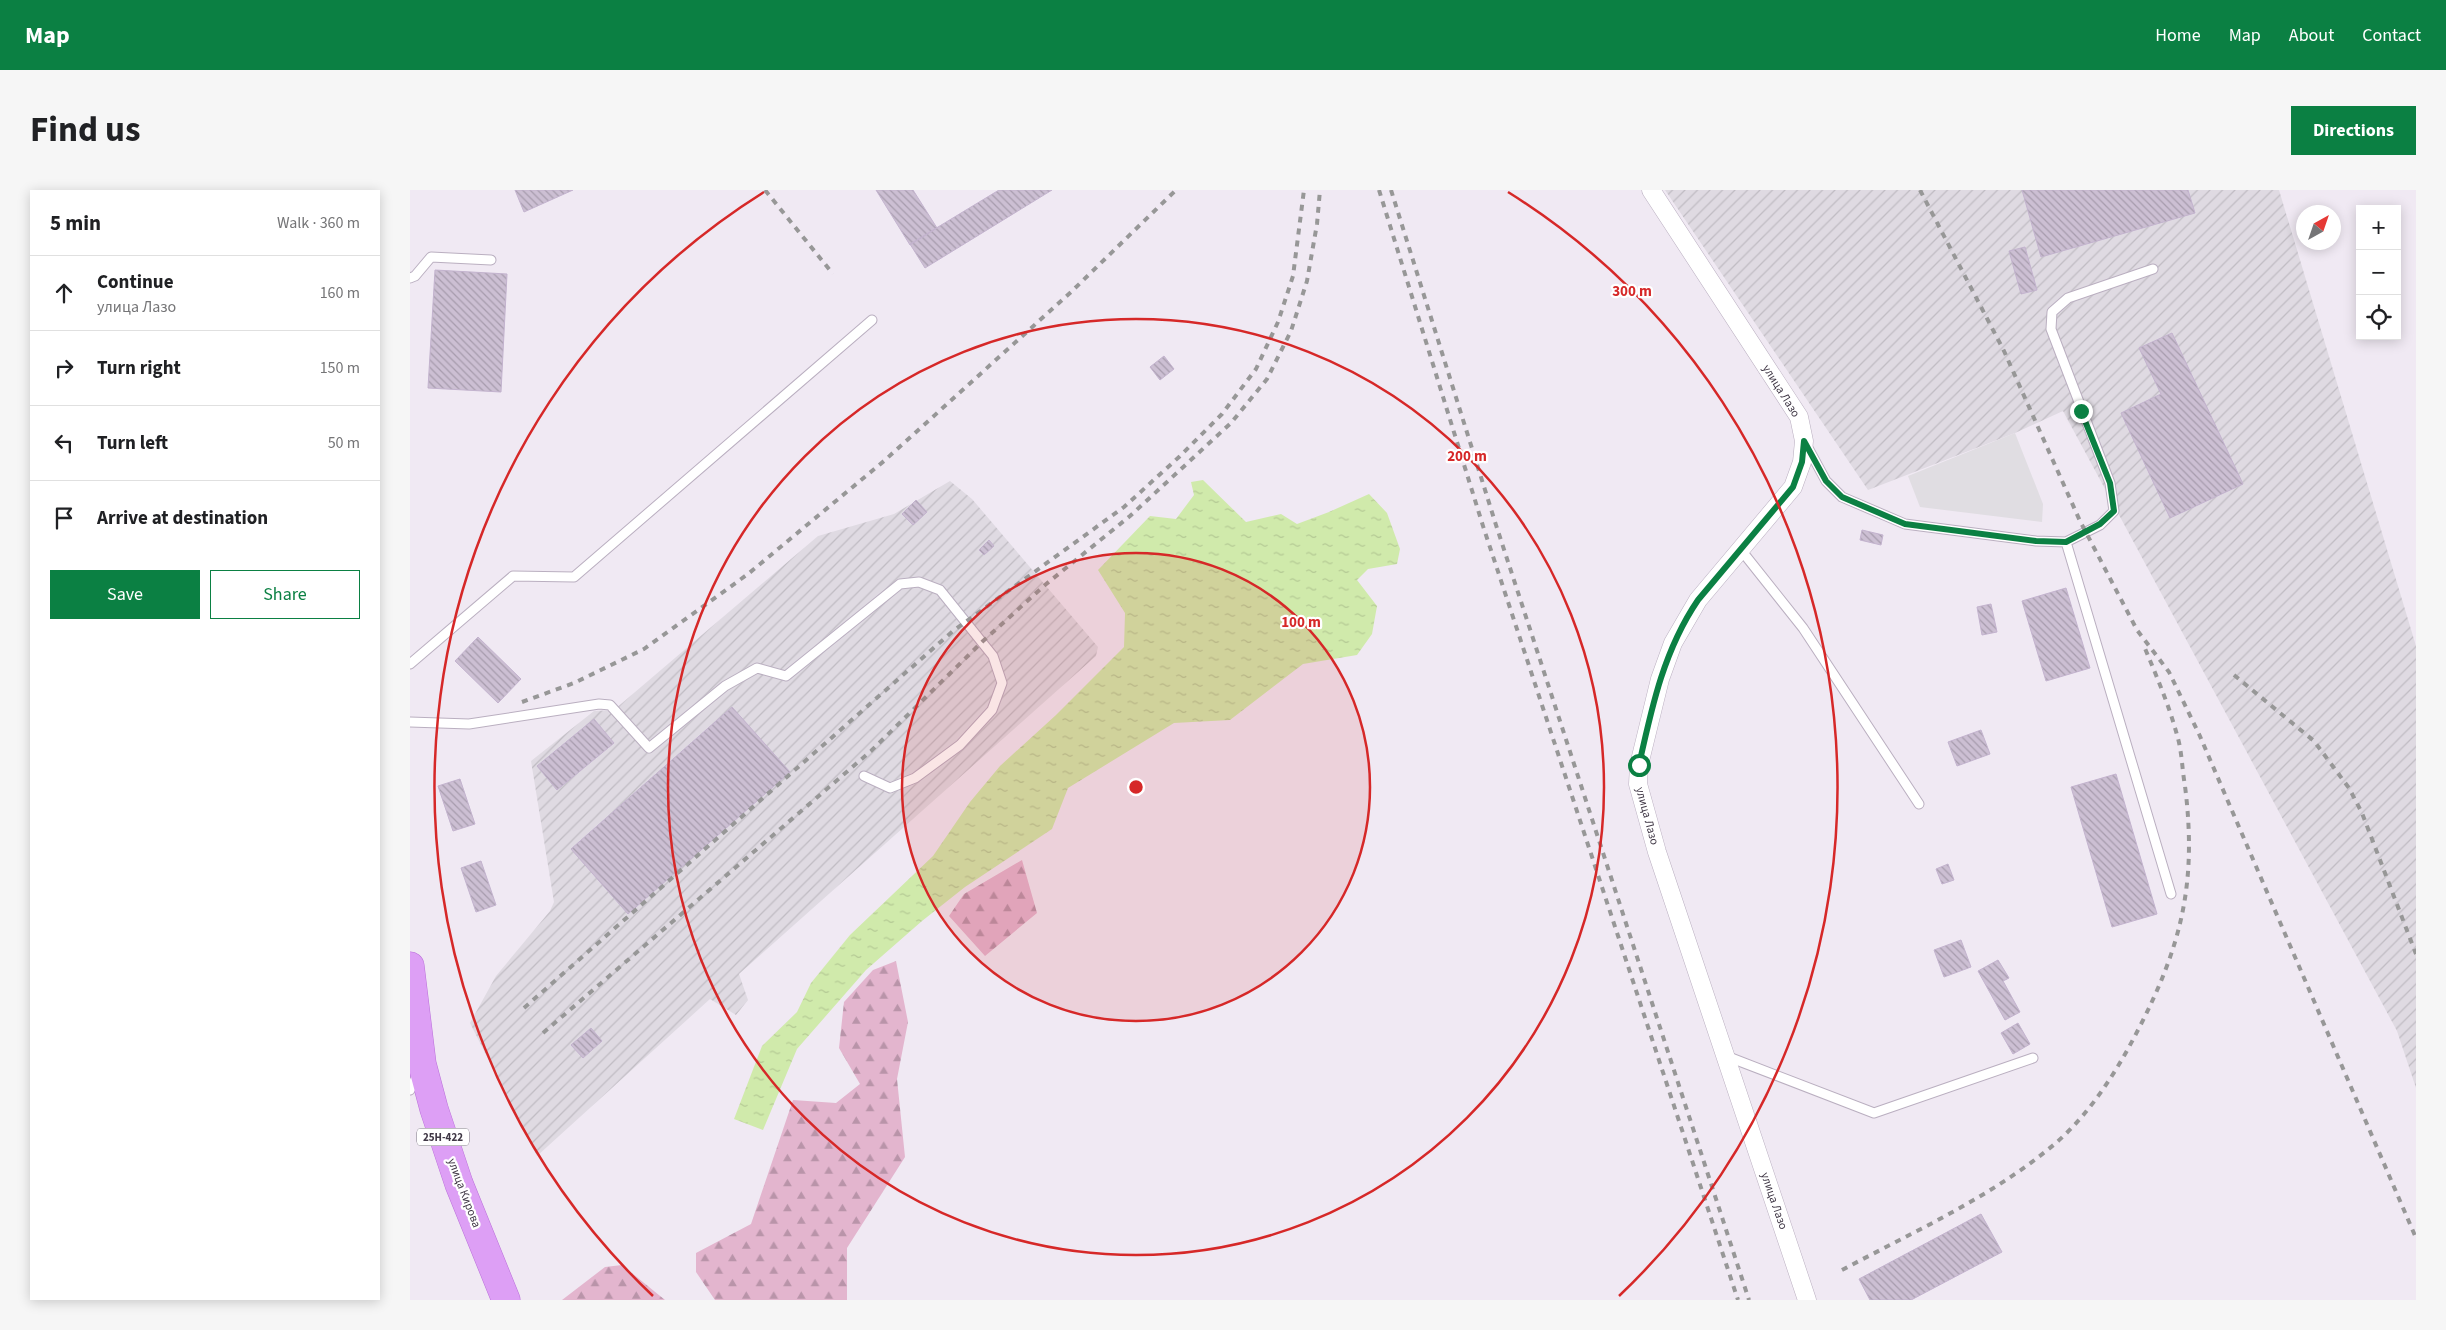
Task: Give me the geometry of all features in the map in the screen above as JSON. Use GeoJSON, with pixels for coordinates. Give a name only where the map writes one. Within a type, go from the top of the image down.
{"type":"FeatureCollection","features":[{"type":"Feature","properties":{"kind":"main road","name":"улица Кирова"},"geometry":{"type":"LineString","coordinates":[[410,966],[417,1047],[434,1108],[459,1184],[506,1300]]}},
{"type":"Feature","properties":{"kind":"street","name":"улица Лазо"},"geometry":{"type":"LineString","coordinates":[[1651,190],[1798,417],[1804,441],[1802,462],[1793,487],[1698,600],[1673,643],[1660,680],[1649,721],[1639,765],[1638,784],[1657,852],[1807,1300]]}},
{"type":"Feature","properties":{"kind":"lane"},"geometry":{"type":"LineString","coordinates":[[410,278],[415,276],[431,257],[491,260]]}},
{"type":"Feature","properties":{"kind":"lane"},"geometry":{"type":"LineString","coordinates":[[1804,441],[1826,481],[1842,497],[1905,524],[2036,541],[2066,542],[2100,524],[2114,511],[2110,483],[2051,329],[2052,312],[2068,298],[2153,269]]}},
{"type":"Feature","properties":{"kind":"lane"},"geometry":{"type":"LineString","coordinates":[[410,664],[513,576],[574,577],[872,320]]}},
{"type":"Feature","properties":{"kind":"lane"},"geometry":{"type":"LineString","coordinates":[[2066,542],[2171,894]]}},
{"type":"Feature","properties":{"kind":"lane"},"geometry":{"type":"LineString","coordinates":[[1741,550],[1803,628],[1919,804]]}},
{"type":"Feature","properties":{"kind":"lane"},"geometry":{"type":"LineString","coordinates":[[410,722],[468,724],[599,704],[610,705],[649,748],[725,686],[757,668],[786,676],[900,584],[919,582],[940,590],[956,609],[993,656],[1002,683],[992,710],[960,746],[915,778],[890,788],[864,776]]}},
{"type":"Feature","properties":{"kind":"lane"},"geometry":{"type":"LineString","coordinates":[[410,1090],[417,1047]]}},
{"type":"Feature","properties":{"kind":"lane"},"geometry":{"type":"LineString","coordinates":[[1725,1056],[1874,1113],[2033,1058]]}},
{"type":"Feature","properties":{"kind":"shaded area"},"geometry":{"type":"Polygon","coordinates":[[[1665,190],[2279,190],[2416,646],[2416,1088],[2397,1031],[2063,411],[2015,433],[1868,490],[1665,190]]]}},
{"type":"Feature","properties":{"kind":"shaded area"},"geometry":{"type":"Polygon","coordinates":[[[2015,433],[2043,504],[2042,522],[1920,507],[1908,476],[2015,433]]]}},
{"type":"Feature","properties":{"kind":"shaded area"},"geometry":{"type":"Polygon","coordinates":[[[950,481],[972,499],[1098,647],[1096,656],[739,974],[748,1000],[736,1015],[710,999],[537,1156],[470,1023],[496,976],[550,911],[554,902],[531,761],[594,711],[614,710],[818,536],[894,514],[950,481]]]}},
{"type":"Feature","properties":{"kind":"green space"},"geometry":{"type":"Polygon","coordinates":[[[1022,860],[1037,913],[985,956],[949,916],[964,894],[1022,860]]]}},
{"type":"Feature","properties":{"kind":"green space"},"geometry":{"type":"Polygon","coordinates":[[[896,961],[908,1022],[897,1079],[905,1157],[847,1248],[847,1300],[715,1300],[696,1272],[696,1253],[751,1224],[793,1100],[836,1103],[860,1084],[839,1048],[844,1002],[873,970],[896,961]]]}},
{"type":"Feature","properties":{"kind":"green space"},"geometry":{"type":"Polygon","coordinates":[[[622,1265],[665,1300],[562,1300],[605,1267],[622,1265]]]}},
{"type":"Feature","properties":{"kind":"water"},"geometry":{"type":"Polygon","coordinates":[[[1203,480],[1246,522],[1281,514],[1297,524],[1369,494],[1387,513],[1400,549],[1397,564],[1368,569],[1357,580],[1377,606],[1372,634],[1357,655],[1303,664],[1230,720],[1174,723],[1068,788],[1052,829],[965,887],[922,921],[866,970],[797,1049],[763,1130],[734,1119],[762,1046],[797,1012],[811,983],[850,935],[933,856],[970,802],[1000,766],[1056,715],[1124,647],[1125,613],[1098,570],[1150,516],[1176,519],[1194,495],[1191,482],[1203,480]]]}},
{"type":"Feature","properties":{"kind":"building"},"geometry":{"type":"Polygon","coordinates":[[[515,190],[573,190],[524,212],[515,190]]]}},
{"type":"Feature","properties":{"kind":"building"},"geometry":{"type":"Polygon","coordinates":[[[876,190],[913,190],[937,228],[910,245],[876,190]]]}},
{"type":"Feature","properties":{"kind":"building"},"geometry":{"type":"Polygon","coordinates":[[[999,190],[1052,190],[925,268],[910,244],[999,190]]]}},
{"type":"Feature","properties":{"kind":"building"},"geometry":{"type":"Polygon","coordinates":[[[2022,190],[2188,190],[2195,213],[2041,257],[2022,190]]]}},
{"type":"Feature","properties":{"kind":"building"},"geometry":{"type":"Polygon","coordinates":[[[2025,247],[2037,290],[2021,294],[2009,251],[2025,247]]]}},
{"type":"Feature","properties":{"kind":"building"},"geometry":{"type":"Polygon","coordinates":[[[435,270],[507,274],[501,392],[428,388],[435,270]]]}},
{"type":"Feature","properties":{"kind":"building"},"geometry":{"type":"Polygon","coordinates":[[[2172,333],[2243,484],[2170,518],[2121,413],[2161,394],[2139,348],[2172,333]]]}},
{"type":"Feature","properties":{"kind":"building"},"geometry":{"type":"Polygon","coordinates":[[[1164,356],[1174,369],[1160,380],[1150,367],[1164,356]]]}},
{"type":"Feature","properties":{"kind":"building"},"geometry":{"type":"Polygon","coordinates":[[[916,500],[927,512],[913,525],[902,514],[916,500]]]}},
{"type":"Feature","properties":{"kind":"building"},"geometry":{"type":"Polygon","coordinates":[[[1862,530],[1883,535],[1881,545],[1860,540],[1862,530]]]}},
{"type":"Feature","properties":{"kind":"building"},"geometry":{"type":"Polygon","coordinates":[[[989,540],[994,546],[984,555],[979,550],[989,540]]]}},
{"type":"Feature","properties":{"kind":"building"},"geometry":{"type":"Polygon","coordinates":[[[2066,588],[2090,668],[2046,681],[2022,601],[2066,588]]]}},
{"type":"Feature","properties":{"kind":"building"},"geometry":{"type":"Polygon","coordinates":[[[1991,604],[1997,632],[1982,635],[1977,607],[1991,604]]]}},
{"type":"Feature","properties":{"kind":"building"},"geometry":{"type":"Polygon","coordinates":[[[478,637],[521,679],[498,703],[455,661],[478,637]]]}},
{"type":"Feature","properties":{"kind":"building"},"geometry":{"type":"Polygon","coordinates":[[[732,707],[790,772],[628,914],[571,849],[732,707]]]}},
{"type":"Feature","properties":{"kind":"building"},"geometry":{"type":"Polygon","coordinates":[[[594,719],[614,743],[557,790],[537,766],[594,719]]]}},
{"type":"Feature","properties":{"kind":"building"},"geometry":{"type":"Polygon","coordinates":[[[1981,730],[1990,754],[1957,766],[1948,742],[1981,730]]]}},
{"type":"Feature","properties":{"kind":"building"},"geometry":{"type":"Polygon","coordinates":[[[2116,774],[2157,914],[2112,927],[2071,787],[2116,774]]]}},
{"type":"Feature","properties":{"kind":"building"},"geometry":{"type":"Polygon","coordinates":[[[460,779],[475,824],[453,831],[438,786],[460,779]]]}},
{"type":"Feature","properties":{"kind":"building"},"geometry":{"type":"Polygon","coordinates":[[[481,861],[496,905],[476,912],[461,868],[481,861]]]}},
{"type":"Feature","properties":{"kind":"building"},"geometry":{"type":"Polygon","coordinates":[[[1948,864],[1954,880],[1942,884],[1936,869],[1948,864]]]}},
{"type":"Feature","properties":{"kind":"building"},"geometry":{"type":"Polygon","coordinates":[[[1961,940],[1971,967],[1944,977],[1934,950],[1961,940]]]}},
{"type":"Feature","properties":{"kind":"building"},"geometry":{"type":"Polygon","coordinates":[[[1998,960],[2009,978],[2003,981],[2020,1012],[2005,1020],[1978,971],[1998,960]]]}},
{"type":"Feature","properties":{"kind":"building"},"geometry":{"type":"Polygon","coordinates":[[[2018,1023],[2030,1044],[2013,1054],[2001,1033],[2018,1023]]]}},
{"type":"Feature","properties":{"kind":"building"},"geometry":{"type":"Polygon","coordinates":[[[591,1028],[602,1041],[583,1058],[571,1045],[591,1028]]]}},
{"type":"Feature","properties":{"kind":"building"},"geometry":{"type":"Polygon","coordinates":[[[1981,1214],[2002,1252],[1911,1300],[1870,1300],[1859,1279],[1981,1214]]]}},
{"type":"Feature","properties":{"kind":"railway"},"geometry":{"type":"LineString","coordinates":[[765,190],[833,274]]}},
{"type":"Feature","properties":{"kind":"railway"},"geometry":{"type":"LineString","coordinates":[[522,702],[574,683],[644,649],[748,574],[884,461],[1071,292],[1176,190]]}},
{"type":"Feature","properties":{"kind":"railway"},"geometry":{"type":"LineString","coordinates":[[524,1008],[953,631],[1124,507],[1179,457],[1222,414],[1256,369],[1278,322],[1293,276],[1304,190]]}},
{"type":"Feature","properties":{"kind":"railway"},"geometry":{"type":"LineString","coordinates":[[543,1033],[871,751],[982,642],[1045,585],[1130,516],[1231,423],[1267,379],[1291,331],[1307,281],[1317,224],[1320,190]]}},
{"type":"Feature","properties":{"kind":"railway"},"geometry":{"type":"LineString","coordinates":[[1379,190],[1483,526],[1738,1300]]}},
{"type":"Feature","properties":{"kind":"railway"},"geometry":{"type":"LineString","coordinates":[[1391,190],[1496,525],[1749,1300]]}},
{"type":"Feature","properties":{"kind":"railway"},"geometry":{"type":"LineString","coordinates":[[1920,190],[2004,351],[2080,521],[2137,630],[2169,672],[2199,734],[2416,1238]]}},
{"type":"Feature","properties":{"kind":"railway"},"geometry":{"type":"LineString","coordinates":[[1842,1270],[1981,1196],[2033,1161],[2057,1142],[2081,1118],[2112,1076],[2153,999],[2166,970],[2175,941],[2187,883],[2189,853],[2185,786],[2179,741],[2166,701],[2144,646]]}},
{"type":"Feature","properties":{"kind":"railway"},"geometry":{"type":"LineString","coordinates":[[2234,675],[2314,741],[2349,788],[2362,813],[2416,954]]}},
{"type":"Feature","properties":{"kind":"route"},"geometry":{"type":"LineString","coordinates":[[1639,765],[1660,680],[1673,643],[1684,620],[1698,600],[1793,487],[1802,462],[1804,441],[1826,481],[1842,497],[1905,524],[2036,541],[2066,542],[2100,524],[2114,511],[2110,483],[2081,411]]}}]}
